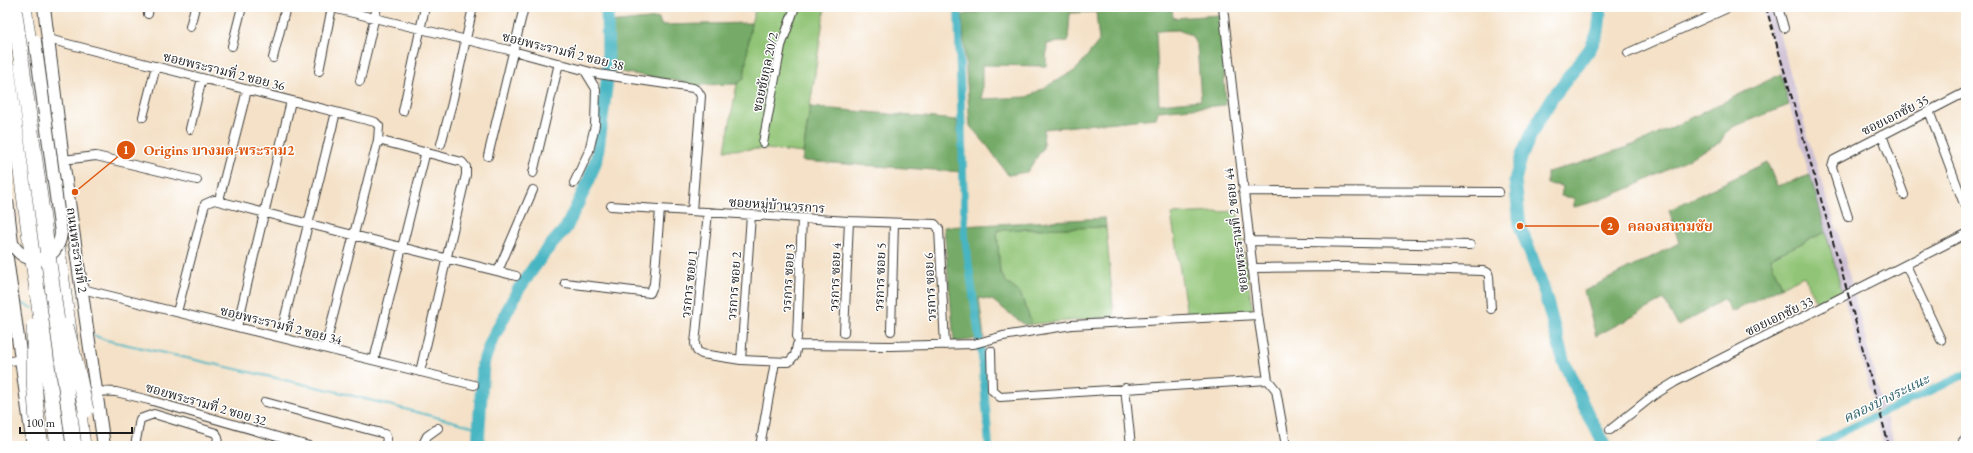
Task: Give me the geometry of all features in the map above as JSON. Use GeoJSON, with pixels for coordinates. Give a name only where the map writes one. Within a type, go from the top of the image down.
{"type":"FeatureCollection","features":[{"type":"Feature","properties":{"kind":"highway"},"geometry":{"type":"LineString","coordinates":[[14,7],[74,446]]}},
{"type":"Feature","properties":{"kind":"highway","name":"ถนนพระรามที่ 2"},"geometry":{"type":"LineString","coordinates":[[24,7],[70,339],[83,446]]}},
{"type":"Feature","properties":{"kind":"highway"},"geometry":{"type":"LineString","coordinates":[[7,68],[58,446]]}},
{"type":"Feature","properties":{"kind":"highway"},"geometry":{"type":"LineString","coordinates":[[7,93],[54,446]]}},
{"type":"Feature","properties":{"kind":"highway"},"geometry":{"type":"LineString","coordinates":[[50,267],[79,377],[91,446]]}},
{"type":"Feature","properties":{"kind":"highway"},"geometry":{"type":"LineString","coordinates":[[34,270],[34,380],[41,446]]}},
{"type":"Feature","properties":{"kind":"main road"},"geometry":{"type":"LineString","coordinates":[[7,201],[12,243],[15,248],[25,257],[34,259],[46,258],[51,255],[59,244],[61,233],[30,7]]}},
{"type":"Feature","properties":{"kind":"main road","name":"ถนนพระรามที่ 2"},"geometry":{"type":"LineString","coordinates":[[44,7],[63,160],[104,446]]}},
{"type":"Feature","properties":{"kind":"main road"},"geometry":{"type":"LineString","coordinates":[[7,258],[11,286],[12,313],[33,446]]}},
{"type":"Feature","properties":{"kind":"street"},"geometry":{"type":"LineString","coordinates":[[190,27],[195,7]]}},
{"type":"Feature","properties":{"kind":"street"},"geometry":{"type":"LineString","coordinates":[[232,46],[242,7]]}},
{"type":"Feature","properties":{"kind":"street"},"geometry":{"type":"LineString","coordinates":[[273,58],[286,7]]}},
{"type":"Feature","properties":{"kind":"street"},"geometry":{"type":"LineString","coordinates":[[319,71],[331,7]]}},
{"type":"Feature","properties":{"kind":"street","name":"ซอยพระรามที่ 2 ซอย 38"},"geometry":{"type":"LineString","coordinates":[[331,7],[514,51],[598,74],[612,77],[663,82],[698,90],[701,96],[692,211]]}},
{"type":"Feature","properties":{"kind":"street"},"geometry":{"type":"LineString","coordinates":[[360,80],[377,7]]}},
{"type":"Feature","properties":{"kind":"street"},"geometry":{"type":"LineString","coordinates":[[403,111],[425,7]]}},
{"type":"Feature","properties":{"kind":"street"},"geometry":{"type":"LineString","coordinates":[[441,144],[452,103],[473,7]]}},
{"type":"Feature","properties":{"kind":"street"},"geometry":{"type":"LineString","coordinates":[[488,156],[524,7]]}},
{"type":"Feature","properties":{"kind":"street","name":"ซอยชัยกูล 20/2"},"geometry":{"type":"LineString","coordinates":[[763,143],[780,46],[795,7]]}},
{"type":"Feature","properties":{"kind":"street","name":"ซอยพระรามที่ 2 ซอย 44"},"geometry":{"type":"LineString","coordinates":[[1222,7],[1244,191],[1248,241],[1258,315],[1268,380],[1276,390],[1286,446]]}},
{"type":"Feature","properties":{"kind":"street"},"geometry":{"type":"LineString","coordinates":[[1628,53],[1730,7]]}},
{"type":"Feature","properties":{"kind":"street"},"geometry":{"type":"LineString","coordinates":[[1781,8],[1784,28]]}},
{"type":"Feature","properties":{"kind":"street","name":"ซอยพระรามที่ 2 ซอย 36"},"geometry":{"type":"LineString","coordinates":[[48,39],[375,122],[379,126],[378,140]]}},
{"type":"Feature","properties":{"kind":"street"},"geometry":{"type":"LineString","coordinates":[[533,173],[559,63]]}},
{"type":"Feature","properties":{"kind":"street"},"geometry":{"type":"LineString","coordinates":[[143,118],[156,66]]}},
{"type":"Feature","properties":{"kind":"street"},"geometry":{"type":"LineString","coordinates":[[574,184],[589,150],[594,125],[596,89],[585,71]]}},
{"type":"Feature","properties":{"kind":"street"},"geometry":{"type":"LineString","coordinates":[[190,129],[202,78]]}},
{"type":"Feature","properties":{"kind":"street"},"geometry":{"type":"LineString","coordinates":[[219,200],[247,90]]}},
{"type":"Feature","properties":{"kind":"street","name":"ซอยเอกชัย 35"},"geometry":{"type":"LineString","coordinates":[[1848,217],[1832,167],[1834,160],[1966,92]]}},
{"type":"Feature","properties":{"kind":"street"},"geometry":{"type":"LineString","coordinates":[[237,327],[291,101]]}},
{"type":"Feature","properties":{"kind":"street"},"geometry":{"type":"LineString","coordinates":[[280,337],[336,112]]}},
{"type":"Feature","properties":{"kind":"street"},"geometry":{"type":"LineString","coordinates":[[1929,112],[1964,204]]}},
{"type":"Feature","properties":{"kind":"street"},"geometry":{"type":"LineString","coordinates":[[1882,135],[1904,195]]}},
{"type":"Feature","properties":{"kind":"street"},"geometry":{"type":"LineString","coordinates":[[325,348],[355,236],[378,140],[426,152],[462,162],[466,167],[466,175],[420,372]]}},
{"type":"Feature","properties":{"kind":"street"},"geometry":{"type":"LineString","coordinates":[[374,360],[426,152]]}},
{"type":"Feature","properties":{"kind":"street"},"geometry":{"type":"LineString","coordinates":[[63,160],[96,156],[197,180]]}},
{"type":"Feature","properties":{"kind":"street"},"geometry":{"type":"LineString","coordinates":[[498,271],[533,190]]}},
{"type":"Feature","properties":{"kind":"street"},"geometry":{"type":"LineString","coordinates":[[1244,191],[1499,192]]}},
{"type":"Feature","properties":{"kind":"street"},"geometry":{"type":"LineString","coordinates":[[177,312],[205,204],[214,200],[219,200],[516,276]]}},
{"type":"Feature","properties":{"kind":"street","name":"ซอยหมู่บ้านวรการ"},"geometry":{"type":"LineString","coordinates":[[611,206],[849,221],[929,223],[935,224],[939,229]]}},
{"type":"Feature","properties":{"kind":"street"},"geometry":{"type":"LineString","coordinates":[[565,282],[650,293],[654,284],[660,209]]}},
{"type":"Feature","properties":{"kind":"street","name":"วรการ ซอย 1"},"geometry":{"type":"LineString","coordinates":[[708,212],[695,344],[697,351],[702,354],[741,360]]}},
{"type":"Feature","properties":{"kind":"street","name":"วรการ ซอย 2"},"geometry":{"type":"LineString","coordinates":[[741,360],[751,215]]}},
{"type":"Feature","properties":{"kind":"street","name":"วรการ ซอย 3"},"geometry":{"type":"LineString","coordinates":[[775,362],[789,362],[795,355],[797,342],[802,218]]}},
{"type":"Feature","properties":{"kind":"street","name":"วรการ ซอย 4"},"geometry":{"type":"LineString","coordinates":[[844,333],[849,221]]}},
{"type":"Feature","properties":{"kind":"street","name":"วรการ ซอย 5"},"geometry":{"type":"LineString","coordinates":[[891,331],[894,223]]}},
{"type":"Feature","properties":{"kind":"street","name":"วรการ ซอย 6"},"geometry":{"type":"LineString","coordinates":[[939,229],[945,345]]}},
{"type":"Feature","properties":{"kind":"street","name":"ซอยเอกชัย 33"},"geometry":{"type":"LineString","coordinates":[[1610,430],[1654,395],[1675,382],[1966,234]]}},
{"type":"Feature","properties":{"kind":"street"},"geometry":{"type":"LineString","coordinates":[[1248,241],[1470,245]]}},
{"type":"Feature","properties":{"kind":"street"},"geometry":{"type":"LineString","coordinates":[[1906,264],[1941,340]]}},
{"type":"Feature","properties":{"kind":"street"},"geometry":{"type":"LineString","coordinates":[[1252,268],[1345,267],[1483,271],[1488,273],[1489,277],[1492,309]]}},
{"type":"Feature","properties":{"kind":"street","name":"ซอยพระรามที่ 2 ซอย 34"},"geometry":{"type":"LineString","coordinates":[[82,289],[474,385]]}},
{"type":"Feature","properties":{"kind":"street"},"geometry":{"type":"LineString","coordinates":[[797,342],[945,345],[974,344],[1010,334],[1072,325],[1258,315]]}},
{"type":"Feature","properties":{"kind":"street"},"geometry":{"type":"LineString","coordinates":[[991,351],[992,390],[1000,397],[1268,380]]}},
{"type":"Feature","properties":{"kind":"street"},"geometry":{"type":"LineString","coordinates":[[7,362],[20,359]]}},
{"type":"Feature","properties":{"kind":"street"},"geometry":{"type":"LineString","coordinates":[[741,360],[775,362],[760,446]]}},
{"type":"Feature","properties":{"kind":"street"},"geometry":{"type":"LineString","coordinates":[[1125,388],[1130,446]]}},
{"type":"Feature","properties":{"kind":"street","name":"ซอยพระรามที่ 2 ซอย 32"},"geometry":{"type":"LineString","coordinates":[[96,391],[116,392],[149,400],[309,446]]}},
{"type":"Feature","properties":{"kind":"street"},"geometry":{"type":"LineString","coordinates":[[265,402],[385,434],[387,439],[385,446]]}},
{"type":"Feature","properties":{"kind":"street"},"geometry":{"type":"LineString","coordinates":[[135,446],[138,422],[142,417],[154,414],[216,432],[218,438],[216,446]]}},
{"type":"Feature","properties":{"kind":"street"},"geometry":{"type":"LineString","coordinates":[[422,446],[427,436],[438,428]]}},
{"type":"Feature","properties":{"kind":"street"},"geometry":{"type":"LineString","coordinates":[[1966,439],[1963,441],[1966,446]]}},
{"type":"Feature","properties":{"kind":"shaded area"},"geometry":{"type":"Polygon","coordinates":[[[1762,7],[1772,7],[1810,144],[1840,239],[1883,408],[1876,411],[1762,7]]]}},
{"type":"Feature","properties":{"kind":"shaded area"},"geometry":{"type":"Polygon","coordinates":[[[1887,418],[1895,446],[1884,446],[1876,420],[1887,418]]]}},
{"type":"Feature","properties":{"kind":"green space"},"geometry":{"type":"Polygon","coordinates":[[[756,7],[825,7],[803,153],[767,149],[725,150],[737,84],[744,78],[751,23],[756,7]]]}},
{"type":"Feature","properties":{"kind":"green space"},"geometry":{"type":"Polygon","coordinates":[[[998,7],[1172,7],[1173,18],[1220,15],[1226,105],[1158,111],[1156,118],[1044,129],[1043,148],[1027,172],[1008,175],[989,148],[970,126],[962,15],[998,7]],[[1096,12],[1070,13],[1068,41],[1047,44],[1046,66],[982,65],[982,99],[1027,97],[1076,70],[1099,41],[1096,12]],[[1178,30],[1156,31],[1159,104],[1201,100],[1197,46],[1191,35],[1178,30]]]}},
{"type":"Feature","properties":{"kind":"green space"},"geometry":{"type":"Polygon","coordinates":[[[659,18],[661,25],[751,23],[744,78],[737,84],[701,85],[700,91],[682,82],[614,71],[608,23],[659,18]]]}},
{"type":"Feature","properties":{"kind":"green space"},"geometry":{"type":"Polygon","coordinates":[[[1781,74],[1789,105],[1733,127],[1725,133],[1721,142],[1631,188],[1593,202],[1574,207],[1574,198],[1561,196],[1563,186],[1547,184],[1547,172],[1578,164],[1644,141],[1781,74]]]}},
{"type":"Feature","properties":{"kind":"green space"},"geometry":{"type":"Polygon","coordinates":[[[810,107],[957,120],[963,172],[802,161],[810,107]]]}},
{"type":"Feature","properties":{"kind":"green space"},"geometry":{"type":"Polygon","coordinates":[[[1767,162],[1777,186],[1810,175],[1826,232],[1770,258],[1781,287],[1731,312],[1724,299],[1678,326],[1664,300],[1596,336],[1584,291],[1679,243],[1669,210],[1767,162]]]}},
{"type":"Feature","properties":{"kind":"green space"},"geometry":{"type":"Polygon","coordinates":[[[1237,211],[1253,311],[1187,315],[1171,214],[1237,211]]]}},
{"type":"Feature","properties":{"kind":"green space"},"geometry":{"type":"Polygon","coordinates":[[[1105,218],[1106,227],[997,230],[1000,273],[1007,283],[1020,293],[1032,324],[1025,325],[992,300],[979,298],[984,338],[954,342],[944,227],[1105,218]]]}},
{"type":"Feature","properties":{"kind":"green space"},"geometry":{"type":"Polygon","coordinates":[[[1106,227],[1114,317],[1032,324],[1020,293],[1007,283],[1000,273],[997,230],[1106,227]]]}},
{"type":"Feature","properties":{"kind":"green space"},"geometry":{"type":"Polygon","coordinates":[[[1826,232],[1842,292],[1816,302],[1804,276],[1781,287],[1770,258],[1826,232]]]}},
{"type":"Feature","properties":{"kind":"waterway"},"geometry":{"type":"LineString","coordinates":[[478,446],[483,363],[491,342],[518,290],[544,253],[566,228],[589,180],[597,157],[608,73],[607,7]]}},
{"type":"Feature","properties":{"kind":"waterway"},"geometry":{"type":"LineString","coordinates":[[958,7],[965,238],[982,358],[989,446]]}},
{"type":"Feature","properties":{"kind":"waterway"},"geometry":{"type":"LineString","coordinates":[[1601,7],[1598,32],[1590,49],[1553,97],[1533,130],[1522,155],[1515,180],[1520,226],[1543,287],[1563,360],[1589,417],[1606,446]]}},
{"type":"Feature","properties":{"kind":"waterway"},"geometry":{"type":"LineString","coordinates":[[18,302],[33,308]]}},
{"type":"Feature","properties":{"kind":"waterway"},"geometry":{"type":"LineString","coordinates":[[93,335],[106,340],[334,391],[479,428]]}},
{"type":"Feature","properties":{"kind":"waterway","name":"คลองบางระแนะ"},"geometry":{"type":"LineString","coordinates":[[1818,446],[1844,431],[1966,374]]}},
{"type":"Feature","properties":{"kind":"railway"},"geometry":{"type":"LineString","coordinates":[[1766,7],[1848,294],[1889,446]]}},
{"type":"Feature","properties":{"kind":"place","name":"Origins บางมด-พระราม2"},"geometry":{"type":"Point","coordinates":[75,192]}},
{"type":"Feature","properties":{"kind":"place","name":"คลองสนามชัย"},"geometry":{"type":"Point","coordinates":[1520,226]}}]}
